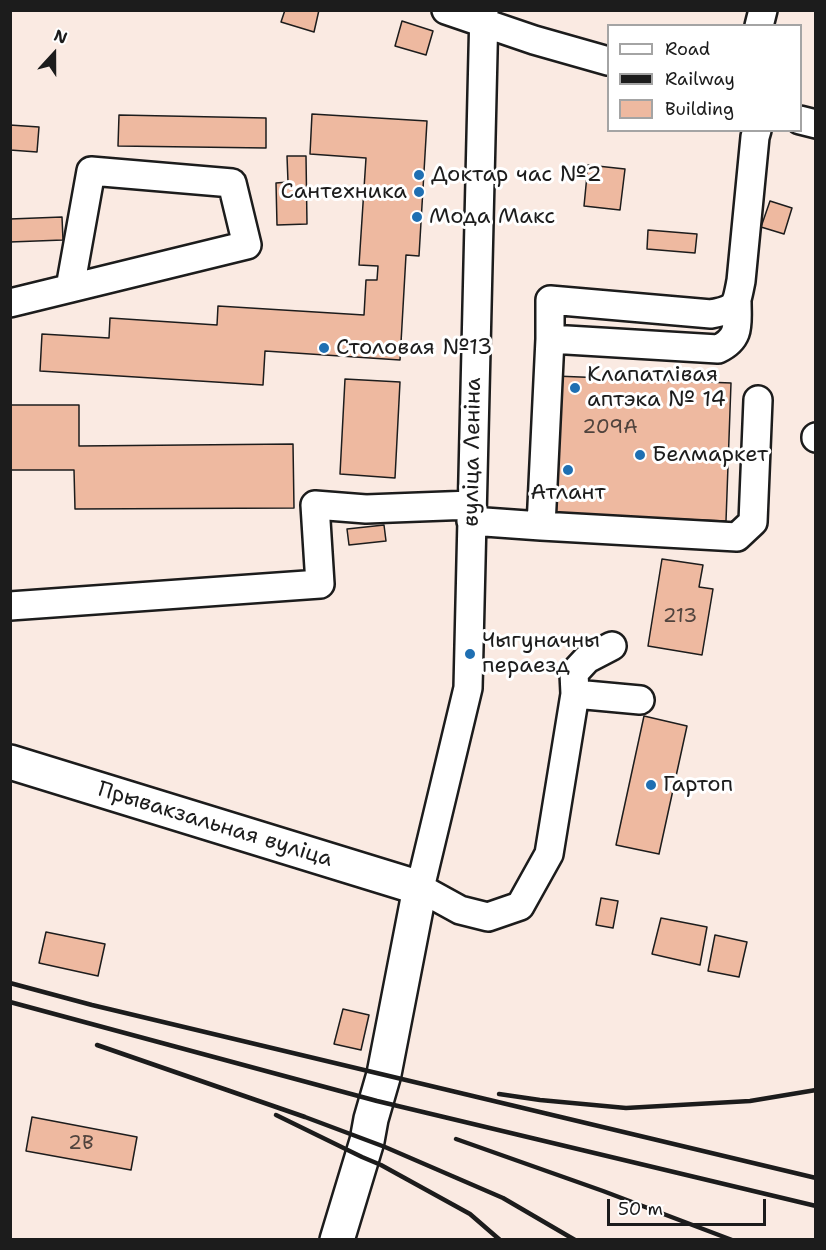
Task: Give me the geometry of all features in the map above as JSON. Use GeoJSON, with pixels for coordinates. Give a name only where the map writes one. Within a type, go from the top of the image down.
{"type":"FeatureCollection","features":[{"type":"Feature","properties":{"kind":"main road","name":"Прывакзальная вуліца"},"geometry":{"type":"LineString","coordinates":[[10,762],[420,888]]}},
{"type":"Feature","properties":{"kind":"main road"},"geometry":{"type":"LineString","coordinates":[[338,1239],[384,1074],[420,888]]}},
{"type":"Feature","properties":{"kind":"street"},"geometry":{"type":"LineString","coordinates":[[446,10],[484,17],[607,60]]}},
{"type":"Feature","properties":{"kind":"street","name":"вуліца Леніна"},"geometry":{"type":"LineString","coordinates":[[420,888],[468,688],[484,17]]}},
{"type":"Feature","properties":{"kind":"street"},"geometry":{"type":"LineString","coordinates":[[550,339],[718,349],[730,343],[737,329],[737,302],[756,132]]}},
{"type":"Feature","properties":{"kind":"street"},"geometry":{"type":"LineString","coordinates":[[10,303],[247,245],[232,183],[91,171],[70,288]]}},
{"type":"Feature","properties":{"kind":"street"},"geometry":{"type":"LineString","coordinates":[[541,526],[550,300],[711,314],[727,311],[737,302]]}},
{"type":"Feature","properties":{"kind":"street"},"geometry":{"type":"LineString","coordinates":[[10,606],[320,584],[315,505],[472,513],[541,526],[737,537],[753,522],[758,400]]}},
{"type":"Feature","properties":{"kind":"street"},"geometry":{"type":"LineString","coordinates":[[420,888],[460,910],[488,917],[520,906],[549,854],[575,694],[574,673],[587,659],[612,646]]}},
{"type":"Feature","properties":{"kind":"street"},"geometry":{"type":"LineString","coordinates":[[575,694],[640,700]]}},
{"type":"Feature","properties":{"kind":"building"},"geometry":{"type":"Polygon","coordinates":[[[285,10],[319,10],[314,32],[281,22],[285,10]]]}},
{"type":"Feature","properties":{"kind":"building"},"geometry":{"type":"Polygon","coordinates":[[[402,21],[433,31],[426,55],[395,46],[402,21]]]}},
{"type":"Feature","properties":{"kind":"building"},"geometry":{"type":"Polygon","coordinates":[[[312,114],[427,121],[419,256],[406,255],[400,360],[265,351],[263,385],[40,371],[42,334],[109,338],[110,318],[217,325],[218,306],[364,315],[366,280],[377,280],[378,266],[359,265],[366,158],[310,154],[312,114]]]}},
{"type":"Feature","properties":{"kind":"building"},"geometry":{"type":"Polygon","coordinates":[[[119,115],[266,118],[266,148],[118,146],[119,115]]]}},
{"type":"Feature","properties":{"kind":"building"},"geometry":{"type":"Polygon","coordinates":[[[10,125],[39,127],[37,152],[10,150],[10,125]]]}},
{"type":"Feature","properties":{"kind":"building"},"geometry":{"type":"Polygon","coordinates":[[[287,156],[306,156],[307,224],[277,225],[276,183],[288,182],[287,156]]]}},
{"type":"Feature","properties":{"kind":"building"},"geometry":{"type":"Polygon","coordinates":[[[588,165],[625,169],[620,210],[584,206],[588,165]]]}},
{"type":"Feature","properties":{"kind":"building"},"geometry":{"type":"Polygon","coordinates":[[[770,201],[792,208],[784,234],[761,227],[770,201]]]}},
{"type":"Feature","properties":{"kind":"building"},"geometry":{"type":"Polygon","coordinates":[[[62,217],[63,240],[10,242],[10,219],[62,217]]]}},
{"type":"Feature","properties":{"kind":"building"},"geometry":{"type":"Polygon","coordinates":[[[648,230],[697,234],[695,253],[647,249],[648,230]]]}},
{"type":"Feature","properties":{"kind":"building","name":"Белмаркет"},"geometry":{"type":"Polygon","coordinates":[[[555,376],[731,383],[726,521],[549,514],[555,376]]]}},
{"type":"Feature","properties":{"kind":"building"},"geometry":{"type":"Polygon","coordinates":[[[345,379],[400,382],[395,478],[340,474],[345,379]]]}},
{"type":"Feature","properties":{"kind":"building"},"geometry":{"type":"Polygon","coordinates":[[[10,405],[79,405],[79,446],[293,444],[294,508],[75,509],[74,470],[10,470],[10,405]]]}},
{"type":"Feature","properties":{"kind":"building"},"geometry":{"type":"Polygon","coordinates":[[[384,525],[386,541],[349,545],[347,529],[384,525]]]}},
{"type":"Feature","properties":{"kind":"building"},"geometry":{"type":"Polygon","coordinates":[[[662,559],[703,565],[699,587],[713,589],[702,655],[648,646],[662,559]]]}},
{"type":"Feature","properties":{"kind":"building","name":"Гартоп"},"geometry":{"type":"Polygon","coordinates":[[[644,716],[687,726],[659,854],[616,845],[644,716]]]}},
{"type":"Feature","properties":{"kind":"building"},"geometry":{"type":"Polygon","coordinates":[[[601,898],[618,901],[613,928],[596,925],[601,898]]]}},
{"type":"Feature","properties":{"kind":"building"},"geometry":{"type":"Polygon","coordinates":[[[661,918],[707,927],[700,965],[652,954],[661,918]]]}},
{"type":"Feature","properties":{"kind":"building"},"geometry":{"type":"Polygon","coordinates":[[[46,932],[105,944],[98,976],[39,963],[46,932]]]}},
{"type":"Feature","properties":{"kind":"building"},"geometry":{"type":"Polygon","coordinates":[[[715,935],[747,942],[739,977],[708,971],[715,935]]]}},
{"type":"Feature","properties":{"kind":"building"},"geometry":{"type":"Polygon","coordinates":[[[343,1009],[369,1015],[361,1050],[334,1044],[343,1009]]]}},
{"type":"Feature","properties":{"kind":"building"},"geometry":{"type":"Polygon","coordinates":[[[32,1117],[137,1137],[131,1170],[26,1151],[32,1117]]]}},
{"type":"Feature","properties":{"kind":"railway"},"geometry":{"type":"LineString","coordinates":[[10,983],[92,1005],[816,1178]]}},
{"type":"Feature","properties":{"kind":"railway"},"geometry":{"type":"LineString","coordinates":[[10,1002],[377,1101],[816,1206]]}},
{"type":"Feature","properties":{"kind":"railway"},"geometry":{"type":"LineString","coordinates":[[97,1045],[385,1147],[503,1198],[575,1240]]}},
{"type":"Feature","properties":{"kind":"railway"},"geometry":{"type":"LineString","coordinates":[[499,1094],[626,1108],[750,1101],[816,1090]]}},
{"type":"Feature","properties":{"kind":"railway"},"geometry":{"type":"LineString","coordinates":[[276,1115],[381,1165],[470,1214],[500,1240]]}},
{"type":"Feature","properties":{"kind":"railway"},"geometry":{"type":"LineString","coordinates":[[456,1139],[732,1240]]}},
{"type":"Feature","properties":{"kind":"place","name":"Доктар час №2"},"geometry":{"type":"Point","coordinates":[419,175]}},
{"type":"Feature","properties":{"kind":"place","name":"Сантехника"},"geometry":{"type":"Point","coordinates":[419,192]}},
{"type":"Feature","properties":{"kind":"place","name":"Мода Макс"},"geometry":{"type":"Point","coordinates":[417,217]}},
{"type":"Feature","properties":{"kind":"place","name":"Столовая №13"},"geometry":{"type":"Point","coordinates":[324,348]}},
{"type":"Feature","properties":{"kind":"place","name":"Клапатлівая аптэка № 14"},"geometry":{"type":"Point","coordinates":[575,388]}},
{"type":"Feature","properties":{"kind":"place","name":"Белмаркет"},"geometry":{"type":"Point","coordinates":[640,455]}},
{"type":"Feature","properties":{"kind":"place","name":"Атлант"},"geometry":{"type":"Point","coordinates":[568,470]}},
{"type":"Feature","properties":{"kind":"place","name":"Чыгуначны пераезд"},"geometry":{"type":"Point","coordinates":[470,654]}},
{"type":"Feature","properties":{"kind":"place","name":"Гартоп"},"geometry":{"type":"Point","coordinates":[651,785]}}]}
